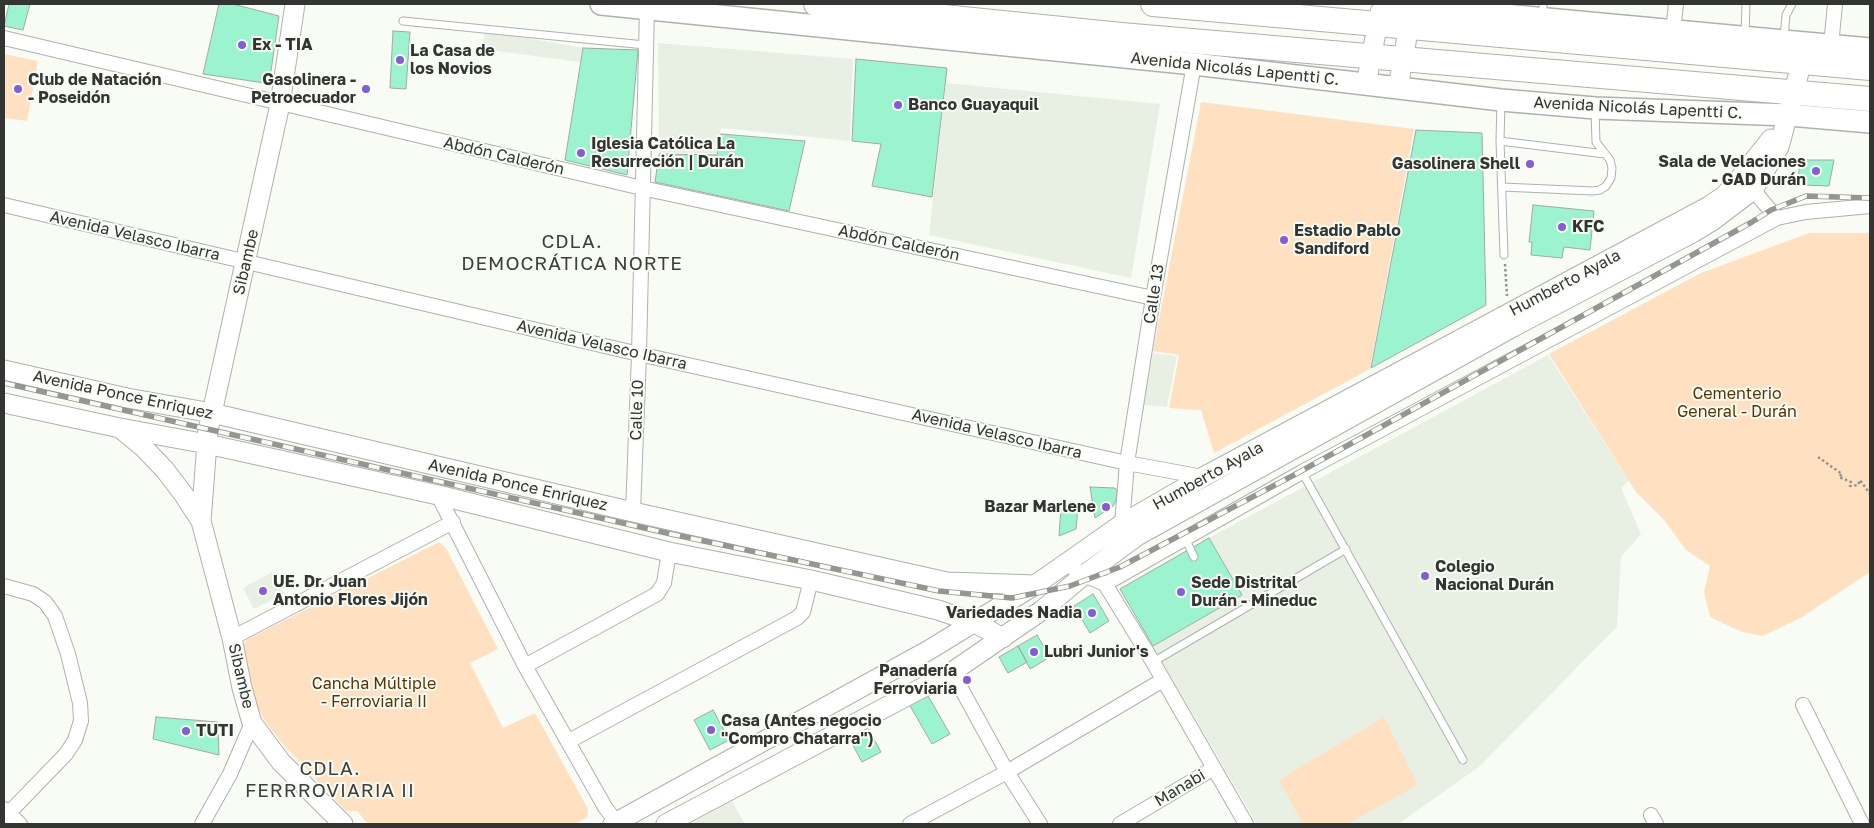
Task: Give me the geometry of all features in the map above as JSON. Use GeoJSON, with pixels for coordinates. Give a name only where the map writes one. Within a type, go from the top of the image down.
{"type":"FeatureCollection","features":[{"type":"Feature","properties":{"kind":"highway","name":"Avenida Nicolás Lapentti C."},"geometry":{"type":"LineString","coordinates":[[816,4],[1121,35],[1870,99]]}},
{"type":"Feature","properties":{"kind":"highway"},"geometry":{"type":"LineString","coordinates":[[1153,4],[1411,12],[1794,52],[1870,68]]}},
{"type":"Feature","properties":{"kind":"main road","name":"Avenida Nicolás Lapentti C."},"geometry":{"type":"LineString","coordinates":[[600,4],[1194,64],[1501,100],[1594,108],[1789,115],[1870,122]]}},
{"type":"Feature","properties":{"kind":"main road"},"geometry":{"type":"LineString","coordinates":[[1411,12],[1488,9],[1543,11],[1673,31],[1744,48]]}},
{"type":"Feature","properties":{"kind":"main road"},"geometry":{"type":"LineString","coordinates":[[1794,52],[1830,46],[1870,48]]}},
{"type":"Feature","properties":{"kind":"street","name":"Sibambe"},"geometry":{"type":"LineString","coordinates":[[201,521],[207,444],[212,413],[280,104],[295,4]]}},
{"type":"Feature","properties":{"kind":"street"},"geometry":{"type":"LineString","coordinates":[[1673,31],[1676,4]]}},
{"type":"Feature","properties":{"kind":"street"},"geometry":{"type":"LineString","coordinates":[[1830,46],[1835,4]]}},
{"type":"Feature","properties":{"kind":"street","name":"Calle 10"},"geometry":{"type":"LineString","coordinates":[[633,512],[639,354],[647,8]]}},
{"type":"Feature","properties":{"kind":"street"},"geometry":{"type":"LineString","coordinates":[[1366,84],[1382,11]]}},
{"type":"Feature","properties":{"kind":"street"},"geometry":{"type":"LineString","coordinates":[[1398,87],[1411,12]]}},
{"type":"Feature","properties":{"kind":"street","name":"Abdón Calderón"},"geometry":{"type":"LineString","coordinates":[[4,38],[642,188],[1152,298]]}},
{"type":"Feature","properties":{"kind":"street","name":"Humberto Ayala"},"geometry":{"type":"LineString","coordinates":[[666,824],[952,672],[1003,638],[1137,536],[1513,327],[1694,232],[1734,206],[1753,190],[1779,147],[1795,92],[1794,52]]}},
{"type":"Feature","properties":{"kind":"street","name":"Calle 13"},"geometry":{"type":"LineString","coordinates":[[1122,524],[1127,463],[1152,298],[1194,64]]}},
{"type":"Feature","properties":{"kind":"street","name":"Humberto Ayala"},"geometry":{"type":"LineString","coordinates":[[614,823],[929,650],[1066,564],[1122,524],[1203,477],[1709,206],[1724,196],[1758,158],[1789,115]]}},
{"type":"Feature","properties":{"kind":"street"},"geometry":{"type":"LineString","coordinates":[[1753,190],[1777,218]]}},
{"type":"Feature","properties":{"kind":"street","name":"Avenida Velasco Ibarra"},"geometry":{"type":"LineString","coordinates":[[4,205],[639,354],[1127,463],[1203,477]]}},
{"type":"Feature","properties":{"kind":"street"},"geometry":{"type":"LineString","coordinates":[[1105,584],[1302,472],[1777,218],[1806,212],[1870,206]]}},
{"type":"Feature","properties":{"kind":"street","name":"Avenida Ponce Enriquez"},"geometry":{"type":"LineString","coordinates":[[4,370],[126,398],[212,413],[633,512],[947,582],[1035,584]]}},
{"type":"Feature","properties":{"kind":"street","name":"Avenida Ponce Enriquez"},"geometry":{"type":"LineString","coordinates":[[4,403],[120,428],[207,444],[438,495],[670,552],[811,580],[938,610],[973,622],[1003,638]]}},
{"type":"Feature","properties":{"kind":"street","name":"Sibambe"},"geometry":{"type":"LineString","coordinates":[[120,428],[144,448],[165,470],[201,521],[252,723],[230,774],[202,824]]}},
{"type":"Feature","properties":{"kind":"street"},"geometry":{"type":"LineString","coordinates":[[438,495],[525,666],[614,823]]}},
{"type":"Feature","properties":{"kind":"street"},"geometry":{"type":"LineString","coordinates":[[232,638],[453,522]]}},
{"type":"Feature","properties":{"kind":"street"},"geometry":{"type":"LineString","coordinates":[[525,666],[658,594],[664,583],[670,552]]}},
{"type":"Feature","properties":{"kind":"street"},"geometry":{"type":"LineString","coordinates":[[1066,564],[1084,575],[1105,584],[1153,662],[1246,824]]}},
{"type":"Feature","properties":{"kind":"street"},"geometry":{"type":"LineString","coordinates":[[569,741],[797,618],[802,612],[811,580]]}},
{"type":"Feature","properties":{"kind":"street"},"geometry":{"type":"LineString","coordinates":[[1035,584],[1057,598]]}},
{"type":"Feature","properties":{"kind":"street"},"geometry":{"type":"LineString","coordinates":[[4,586],[33,594],[46,602],[55,616],[68,654],[80,703],[81,721],[75,740],[66,754],[5,813],[20,824]]}},
{"type":"Feature","properties":{"kind":"street"},"geometry":{"type":"LineString","coordinates":[[952,672],[1007,772],[1040,824]]}},
{"type":"Feature","properties":{"kind":"street"},"geometry":{"type":"LineString","coordinates":[[910,824],[1007,772],[1163,680]]}},
{"type":"Feature","properties":{"kind":"street"},"geometry":{"type":"LineString","coordinates":[[1803,705],[1862,824]]}},
{"type":"Feature","properties":{"kind":"street"},"geometry":{"type":"LineString","coordinates":[[252,723],[281,762],[343,824]]}},
{"type":"Feature","properties":{"kind":"street","name":"Manabi"},"geometry":{"type":"LineString","coordinates":[[1120,824],[1214,768]]}},
{"type":"Feature","properties":{"kind":"lane"},"geometry":{"type":"LineString","coordinates":[[1744,48],[1746,4]]}},
{"type":"Feature","properties":{"kind":"lane"},"geometry":{"type":"LineString","coordinates":[[1792,4],[1786,15],[1794,52]]}},
{"type":"Feature","properties":{"kind":"lane"},"geometry":{"type":"LineString","coordinates":[[403,22],[645,45]]}},
{"type":"Feature","properties":{"kind":"lane"},"geometry":{"type":"LineString","coordinates":[[1501,100],[1500,141],[1504,255]]}},
{"type":"Feature","properties":{"kind":"lane"},"geometry":{"type":"LineString","coordinates":[[1502,187],[1600,190],[1606,186],[1611,178],[1612,168],[1610,160],[1596,142],[1594,108]]}},
{"type":"Feature","properties":{"kind":"lane"},"geometry":{"type":"LineString","coordinates":[[1500,141],[1605,154]]}},
{"type":"Feature","properties":{"kind":"lane"},"geometry":{"type":"LineString","coordinates":[[1302,472],[1463,760]]}},
{"type":"Feature","properties":{"kind":"lane"},"geometry":{"type":"LineString","coordinates":[[1185,537],[1194,557]]}},
{"type":"Feature","properties":{"kind":"lane"},"geometry":{"type":"LineString","coordinates":[[1153,662],[1346,549]]}},
{"type":"Feature","properties":{"kind":"path"},"geometry":{"type":"LineString","coordinates":[[1504,255],[1508,314]]}},
{"type":"Feature","properties":{"kind":"path"},"geometry":{"type":"LineString","coordinates":[[1818,457],[1842,474],[1839,477],[1851,482],[1850,486],[1858,484],[1860,480],[1870,494]]}},
{"type":"Feature","properties":{"kind":"shaded area"},"geometry":{"type":"Polygon","coordinates":[[[485,32],[583,48],[580,62],[482,49],[485,32]]]}},
{"type":"Feature","properties":{"kind":"shaded area"},"geometry":{"type":"Polygon","coordinates":[[[658,43],[853,59],[850,141],[721,128],[716,153],[659,153],[658,43]]]}},
{"type":"Feature","properties":{"kind":"shaded area"},"geometry":{"type":"Polygon","coordinates":[[[946,83],[1160,104],[1131,278],[929,235],[946,83]]]}},
{"type":"Feature","properties":{"kind":"shaded area"},"geometry":{"type":"Polygon","coordinates":[[[1153,353],[1177,356],[1167,407],[1143,405],[1153,353]]]}},
{"type":"Feature","properties":{"kind":"shaded area","name":"Colegio Nacional Durán"},"geometry":{"type":"Polygon","coordinates":[[[1548,355],[1629,481],[1621,488],[1641,534],[1621,557],[1617,627],[1479,767],[1398,824],[1257,824],[1153,646],[1242,595],[1209,538],[1548,355]]]}},
{"type":"Feature","properties":{"kind":"shaded area","name":"UE. Dr. Juan Antonio Flores Jijón"},"geometry":{"type":"Polygon","coordinates":[[[272,572],[284,594],[254,609],[243,588],[272,572]]]}},
{"type":"Feature","properties":{"kind":"shaded area"},"geometry":{"type":"Polygon","coordinates":[[[732,801],[745,824],[690,824],[732,801]]]}},
{"type":"Feature","properties":{"kind":"green space","name":"Club de Natación - Poseidón"},"geometry":{"type":"Polygon","coordinates":[[[4,54],[38,61],[27,121],[4,118],[4,54]]]}},
{"type":"Feature","properties":{"kind":"green space","name":"Estadio Pablo Sandiford"},"geometry":{"type":"Polygon","coordinates":[[[1201,102],[1414,129],[1370,369],[1214,453],[1201,410],[1169,408],[1179,355],[1153,351],[1201,102]]]}},
{"type":"Feature","properties":{"kind":"green space","name":"Cementerio General - Durán"},"geometry":{"type":"Polygon","coordinates":[[[1809,233],[1870,233],[1870,572],[1802,617],[1763,636],[1742,632],[1710,617],[1704,592],[1710,566],[1686,550],[1664,520],[1636,492],[1549,354],[1701,273],[1809,233]]]}},
{"type":"Feature","properties":{"kind":"green space","name":"Cancha Múltiple - Ferroviaria II"},"geometry":{"type":"Polygon","coordinates":[[[439,542],[446,548],[498,649],[470,663],[503,728],[535,713],[587,807],[587,817],[575,824],[368,824],[357,811],[346,811],[282,743],[266,723],[256,704],[250,686],[243,644],[248,639],[439,542]]]}},
{"type":"Feature","properties":{"kind":"green space"},"geometry":{"type":"Polygon","coordinates":[[[1384,717],[1418,785],[1347,824],[1303,824],[1279,780],[1384,717]]]}},
{"type":"Feature","properties":{"kind":"building"},"geometry":{"type":"Polygon","coordinates":[[[9,4],[30,4],[23,30],[4,26],[9,4]]]}},
{"type":"Feature","properties":{"kind":"building","name":"Ex - TIA"},"geometry":{"type":"Polygon","coordinates":[[[219,4],[233,4],[279,16],[270,78],[265,83],[203,74],[219,4]]]}},
{"type":"Feature","properties":{"kind":"building","name":"La Casa de los Novios"},"geometry":{"type":"Polygon","coordinates":[[[393,31],[410,32],[406,89],[390,88],[393,31]]]}},
{"type":"Feature","properties":{"kind":"building"},"geometry":{"type":"Polygon","coordinates":[[[583,48],[638,50],[627,175],[565,160],[583,48]]]}},
{"type":"Feature","properties":{"kind":"building","name":"Banco Guayaquil"},"geometry":{"type":"Polygon","coordinates":[[[856,59],[947,68],[932,197],[872,186],[881,144],[852,141],[856,59]]]}},
{"type":"Feature","properties":{"kind":"building"},"geometry":{"type":"Polygon","coordinates":[[[1416,130],[1482,133],[1486,305],[1371,368],[1416,130]]]}},
{"type":"Feature","properties":{"kind":"building"},"geometry":{"type":"Polygon","coordinates":[[[721,134],[805,141],[789,211],[655,182],[659,154],[717,155],[721,134]]]}},
{"type":"Feature","properties":{"kind":"building","name":"Sala de Velaciones - GAD Durán"},"geometry":{"type":"Polygon","coordinates":[[[1800,160],[1834,160],[1829,186],[1803,185],[1798,181],[1800,160]]]}},
{"type":"Feature","properties":{"kind":"building","name":"KFC"},"geometry":{"type":"Polygon","coordinates":[[[1533,205],[1594,211],[1590,250],[1564,247],[1562,258],[1531,255],[1532,242],[1529,242],[1533,205]]]}},
{"type":"Feature","properties":{"kind":"building"},"geometry":{"type":"Polygon","coordinates":[[[1090,487],[1115,488],[1117,491],[1116,501],[1113,506],[1095,518],[1090,487]]]}},
{"type":"Feature","properties":{"kind":"building"},"geometry":{"type":"Polygon","coordinates":[[[1061,507],[1078,508],[1076,529],[1059,536],[1061,507]]]}},
{"type":"Feature","properties":{"kind":"building","name":"Sede Distrital Durán - Mineduc"},"geometry":{"type":"Polygon","coordinates":[[[1209,538],[1242,595],[1153,646],[1120,589],[1209,538]]]}},
{"type":"Feature","properties":{"kind":"building","name":"Variedades Nadia"},"geometry":{"type":"Polygon","coordinates":[[[1093,594],[1109,621],[1090,633],[1074,606],[1093,594]]]}},
{"type":"Feature","properties":{"kind":"building","name":"Lubri Junior's"},"geometry":{"type":"Polygon","coordinates":[[[1037,635],[1050,657],[1030,669],[1018,646],[1037,635]]]}},
{"type":"Feature","properties":{"kind":"building"},"geometry":{"type":"Polygon","coordinates":[[[1018,646],[1027,662],[1008,673],[999,657],[1018,646]]]}},
{"type":"Feature","properties":{"kind":"building"},"geometry":{"type":"Polygon","coordinates":[[[927,694],[950,734],[932,744],[909,704],[927,694]]]}},
{"type":"Feature","properties":{"kind":"building","name":"Casa (Antes negocio \"Compro Chatarra\")"},"geometry":{"type":"Polygon","coordinates":[[[713,710],[729,740],[710,750],[694,720],[713,710]]]}},
{"type":"Feature","properties":{"kind":"building","name":"TUTI"},"geometry":{"type":"Polygon","coordinates":[[[156,717],[218,722],[219,755],[153,739],[156,717]]]}},
{"type":"Feature","properties":{"kind":"building"},"geometry":{"type":"Polygon","coordinates":[[[869,730],[881,752],[862,762],[850,740],[869,730]]]}},
{"type":"Feature","properties":{"kind":"railway"},"geometry":{"type":"LineString","coordinates":[[4,383],[671,534],[939,591],[1012,598],[1070,586],[1120,567],[1294,475],[1771,210],[1806,196],[1870,198]]}},
{"type":"Feature","properties":{"kind":"place","name":"Ex - TIA"},"geometry":{"type":"Point","coordinates":[242,45]}},
{"type":"Feature","properties":{"kind":"place","name":"La Casa de los Novios"},"geometry":{"type":"Point","coordinates":[400,60]}},
{"type":"Feature","properties":{"kind":"place","name":"Club de Natación - Poseidón"},"geometry":{"type":"Point","coordinates":[18,89]}},
{"type":"Feature","properties":{"kind":"place","name":"Gasolinera - Petroecuador"},"geometry":{"type":"Point","coordinates":[366,89]}},
{"type":"Feature","properties":{"kind":"place","name":"Banco Guayaquil"},"geometry":{"type":"Point","coordinates":[898,105]}},
{"type":"Feature","properties":{"kind":"place","name":"Iglesia Católica La Resurreción | Durán"},"geometry":{"type":"Point","coordinates":[581,153]}},
{"type":"Feature","properties":{"kind":"place","name":"Gasolinera Shell"},"geometry":{"type":"Point","coordinates":[1530,164]}},
{"type":"Feature","properties":{"kind":"place","name":"Sala de Velaciones - GAD Durán"},"geometry":{"type":"Point","coordinates":[1816,171]}},
{"type":"Feature","properties":{"kind":"place","name":"KFC"},"geometry":{"type":"Point","coordinates":[1562,227]}},
{"type":"Feature","properties":{"kind":"place","name":"Estadio Pablo Sandiford"},"geometry":{"type":"Point","coordinates":[1284,240]}},
{"type":"Feature","properties":{"kind":"place","name":"Bazar Marlene"},"geometry":{"type":"Point","coordinates":[1106,507]}},
{"type":"Feature","properties":{"kind":"place","name":"Colegio Nacional Durán"},"geometry":{"type":"Point","coordinates":[1425,576]}},
{"type":"Feature","properties":{"kind":"place","name":"UE. Dr. Juan Antonio Flores Jijón"},"geometry":{"type":"Point","coordinates":[263,591]}},
{"type":"Feature","properties":{"kind":"place","name":"Sede Distrital Durán - Mineduc"},"geometry":{"type":"Point","coordinates":[1181,592]}},
{"type":"Feature","properties":{"kind":"place","name":"Variedades Nadia"},"geometry":{"type":"Point","coordinates":[1092,613]}},
{"type":"Feature","properties":{"kind":"place","name":"Lubri Junior's"},"geometry":{"type":"Point","coordinates":[1034,652]}},
{"type":"Feature","properties":{"kind":"place","name":"Panadería Ferroviaria"},"geometry":{"type":"Point","coordinates":[967,680]}},
{"type":"Feature","properties":{"kind":"place","name":"Casa (Antes negocio \"Compro Chatarra\")"},"geometry":{"type":"Point","coordinates":[711,730]}},
{"type":"Feature","properties":{"kind":"place","name":"TUTI"},"geometry":{"type":"Point","coordinates":[186,731]}},
{"type":"Feature","properties":{"kind":"district","name":"CDLA. DEMOCRÁTICA NORTE"},"geometry":{"type":"Point","coordinates":[572,253]}},
{"type":"Feature","properties":{"kind":"district","name":"CDLA. FERRROVIARIA II"},"geometry":{"type":"Point","coordinates":[330,780]}}]}
